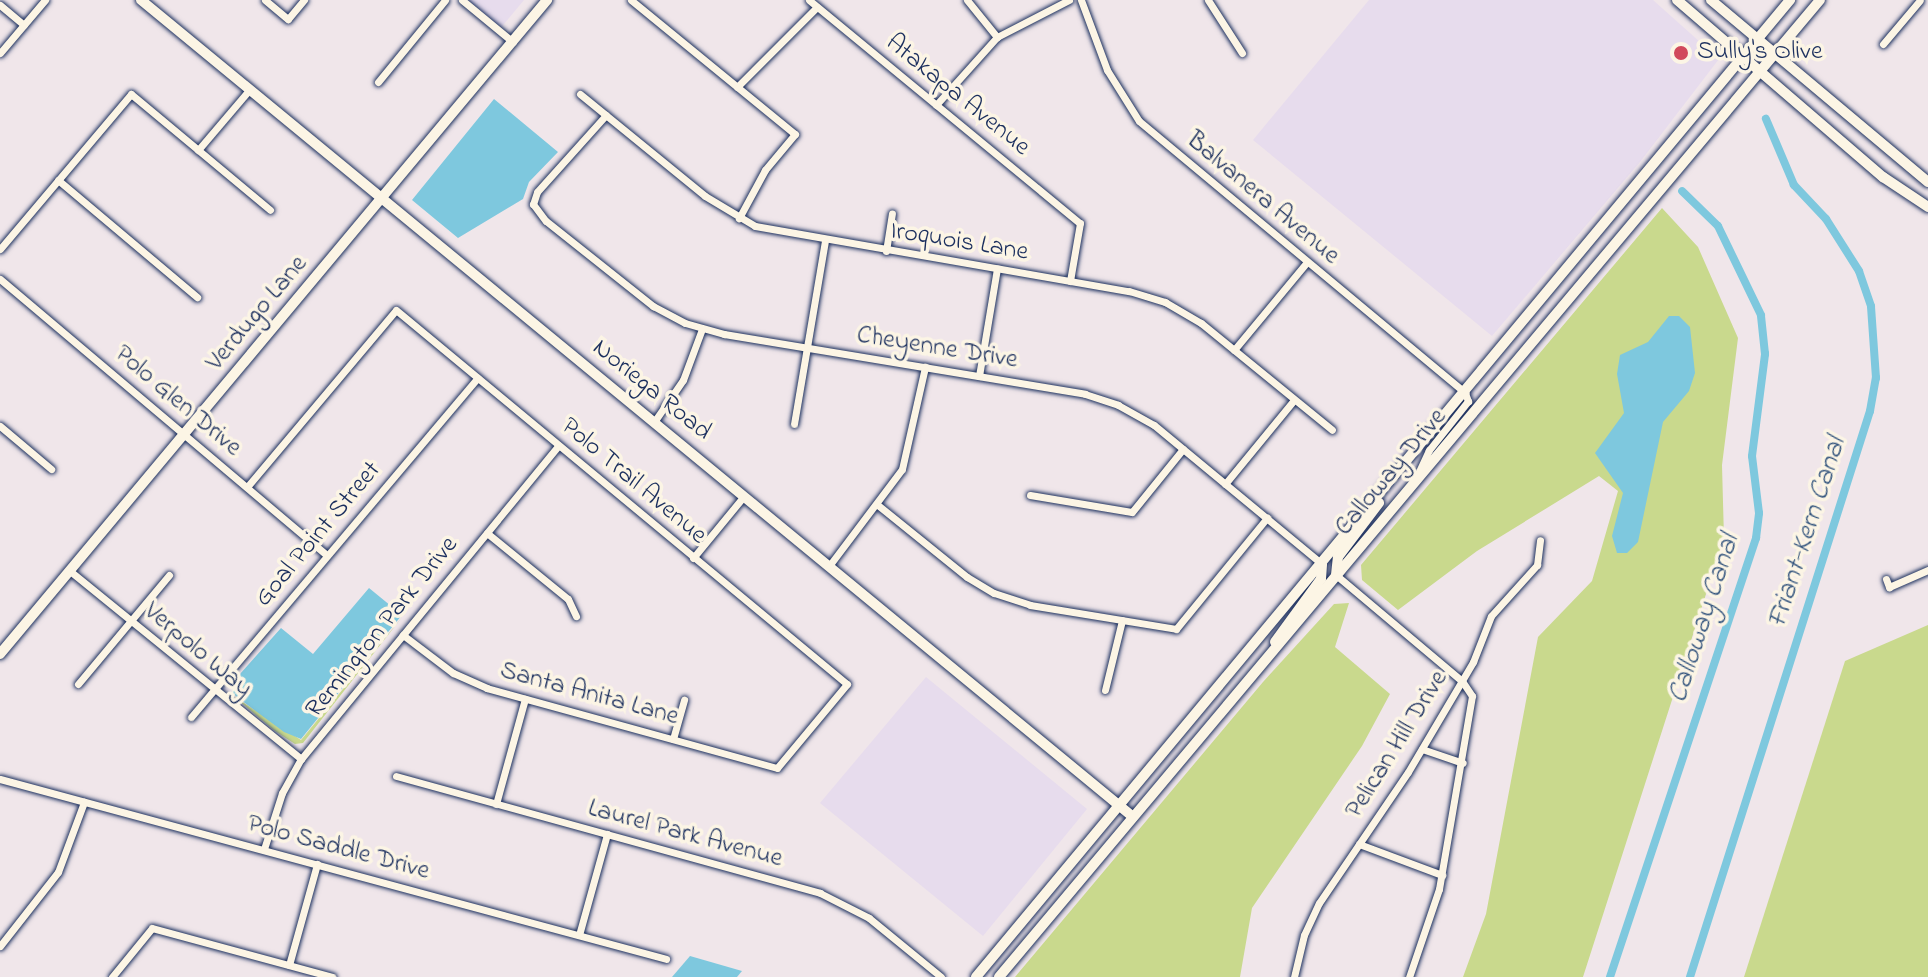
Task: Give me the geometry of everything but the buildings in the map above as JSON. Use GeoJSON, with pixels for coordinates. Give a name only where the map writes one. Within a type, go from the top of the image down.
{"type":"FeatureCollection","features":[{"type":"Feature","properties":{"kind":"main road","name":"Verdugo Lane"},"geometry":{"type":"LineString","coordinates":[[0,654],[547,0]]}},
{"type":"Feature","properties":{"kind":"main road"},"geometry":{"type":"LineString","coordinates":[[1677,0],[1883,177],[1928,207]]}},
{"type":"Feature","properties":{"kind":"main road"},"geometry":{"type":"LineString","coordinates":[[1711,0],[1928,182]]}},
{"type":"Feature","properties":{"kind":"main road","name":"Calloway Drive"},"geometry":{"type":"LineString","coordinates":[[976,977],[1790,0]]}},
{"type":"Feature","properties":{"kind":"main road","name":"Calloway Drive"},"geometry":{"type":"LineString","coordinates":[[999,977],[1820,0]]}},
{"type":"Feature","properties":{"kind":"main road","name":"Noriega Road"},"geometry":{"type":"LineString","coordinates":[[147,2],[1133,817]]}},
{"type":"Feature","properties":{"kind":"main road"},"geometry":{"type":"LineString","coordinates":[[1559,281],[1572,292]]}},
{"type":"Feature","properties":{"kind":"main road"},"geometry":{"type":"LineString","coordinates":[[1336,575],[1338,557],[1376,510],[1384,490]]}},
{"type":"Feature","properties":{"kind":"main road"},"geometry":{"type":"LineString","coordinates":[[1269,655],[1282,625],[1321,579],[1322,564]]}},
{"type":"Feature","properties":{"kind":"street"},"geometry":{"type":"LineString","coordinates":[[0,53],[45,0]]}},
{"type":"Feature","properties":{"kind":"street"},"geometry":{"type":"LineString","coordinates":[[265,0],[288,19],[304,0]]}},
{"type":"Feature","properties":{"kind":"street"},"geometry":{"type":"LineString","coordinates":[[378,82],[445,0]]}},
{"type":"Feature","properties":{"kind":"street"},"geometry":{"type":"LineString","coordinates":[[462,0],[513,42]]}},
{"type":"Feature","properties":{"kind":"street"},"geometry":{"type":"LineString","coordinates":[[631,0],[795,134],[765,170],[739,218]]}},
{"type":"Feature","properties":{"kind":"street","name":"Atakapa Avenue"},"geometry":{"type":"LineString","coordinates":[[809,0],[1080,223],[1070,281]]}},
{"type":"Feature","properties":{"kind":"street"},"geometry":{"type":"LineString","coordinates":[[967,0],[997,37]]}},
{"type":"Feature","properties":{"kind":"street"},"geometry":{"type":"LineString","coordinates":[[936,105],[997,37],[1026,18],[1069,0]]}},
{"type":"Feature","properties":{"kind":"street","name":"Balvanera Avenue"},"geometry":{"type":"LineString","coordinates":[[1081,0],[1112,80],[1139,121],[1465,393]]}},
{"type":"Feature","properties":{"kind":"street"},"geometry":{"type":"LineString","coordinates":[[1208,0],[1242,53]]}},
{"type":"Feature","properties":{"kind":"street"},"geometry":{"type":"LineString","coordinates":[[1883,44],[1920,0]]}},
{"type":"Feature","properties":{"kind":"street"},"geometry":{"type":"LineString","coordinates":[[0,5],[24,25]]}},
{"type":"Feature","properties":{"kind":"street"},"geometry":{"type":"LineString","coordinates":[[737,87],[817,7]]}},
{"type":"Feature","properties":{"kind":"street"},"geometry":{"type":"LineString","coordinates":[[198,150],[250,89]]}},
{"type":"Feature","properties":{"kind":"street"},"geometry":{"type":"LineString","coordinates":[[0,249],[131,94],[270,210]]}},
{"type":"Feature","properties":{"kind":"street","name":"Iroquois Lane"},"geometry":{"type":"LineString","coordinates":[[580,94],[739,218],[773,231],[1070,281],[1165,302],[1234,350],[1332,430]]}},
{"type":"Feature","properties":{"kind":"street","name":"Cheyenne Drive"},"geometry":{"type":"LineString","coordinates":[[606,115],[537,192],[533,204],[546,221],[638,295],[702,329],[1104,399],[1135,413],[1183,449],[1322,564]]}},
{"type":"Feature","properties":{"kind":"street"},"geometry":{"type":"LineString","coordinates":[[58,180],[197,297]]}},
{"type":"Feature","properties":{"kind":"street"},"geometry":{"type":"LineString","coordinates":[[886,251],[892,213]]}},
{"type":"Feature","properties":{"kind":"street"},"geometry":{"type":"LineString","coordinates":[[794,424],[825,241]]}},
{"type":"Feature","properties":{"kind":"street"},"geometry":{"type":"LineString","coordinates":[[1234,350],[1307,262]]}},
{"type":"Feature","properties":{"kind":"street"},"geometry":{"type":"LineString","coordinates":[[979,376],[997,269]]}},
{"type":"Feature","properties":{"kind":"street","name":"Polo Glen Drive"},"geometry":{"type":"LineString","coordinates":[[0,279],[327,555]]}},
{"type":"Feature","properties":{"kind":"street","name":"Polo Trail Avenue"},"geometry":{"type":"LineString","coordinates":[[247,487],[396,310],[847,684],[777,768]]}},
{"type":"Feature","properties":{"kind":"street"},"geometry":{"type":"LineString","coordinates":[[654,422],[683,380],[702,329]]}},
{"type":"Feature","properties":{"kind":"street"},"geometry":{"type":"LineString","coordinates":[[829,566],[879,506],[909,451],[925,367]]}},
{"type":"Feature","properties":{"kind":"street","name":"Goal Point Street"},"geometry":{"type":"LineString","coordinates":[[191,717],[477,378]]}},
{"type":"Feature","properties":{"kind":"street"},"geometry":{"type":"LineString","coordinates":[[1415,480],[1429,450],[1468,401],[1465,393]]}},
{"type":"Feature","properties":{"kind":"street"},"geometry":{"type":"LineString","coordinates":[[1225,484],[1294,400]]}},
{"type":"Feature","properties":{"kind":"street"},"geometry":{"type":"LineString","coordinates":[[0,426],[51,469]]}},
{"type":"Feature","properties":{"kind":"street","name":"Remington Park Drive"},"geometry":{"type":"LineString","coordinates":[[264,849],[282,793],[301,759],[558,446]]}},
{"type":"Feature","properties":{"kind":"street"},"geometry":{"type":"LineString","coordinates":[[1030,495],[1132,512],[1183,449]]}},
{"type":"Feature","properties":{"kind":"street"},"geometry":{"type":"LineString","coordinates":[[693,558],[744,496]]}},
{"type":"Feature","properties":{"kind":"street"},"geometry":{"type":"LineString","coordinates":[[879,506],[954,568],[994,593],[1030,605],[1176,629],[1267,518]]}},
{"type":"Feature","properties":{"kind":"street"},"geometry":{"type":"LineString","coordinates":[[487,533],[568,599],[576,616]]}},
{"type":"Feature","properties":{"kind":"street","name":"Pelican Hill Drive"},"geometry":{"type":"LineString","coordinates":[[1294,977],[1311,919],[1422,749],[1462,681],[1491,616],[1537,565],[1540,540]]}},
{"type":"Feature","properties":{"kind":"street"},"geometry":{"type":"LineString","coordinates":[[1886,579],[1889,587],[1928,570]]}},
{"type":"Feature","properties":{"kind":"street","name":"Verpolo Way"},"geometry":{"type":"LineString","coordinates":[[70,571],[213,691],[301,759]]}},
{"type":"Feature","properties":{"kind":"street"},"geometry":{"type":"LineString","coordinates":[[78,684],[169,575]]}},
{"type":"Feature","properties":{"kind":"street"},"geometry":{"type":"LineString","coordinates":[[1336,575],[1462,681],[1473,704],[1442,875],[1409,977]]}},
{"type":"Feature","properties":{"kind":"street"},"geometry":{"type":"LineString","coordinates":[[1105,690],[1122,620]]}},
{"type":"Feature","properties":{"kind":"street","name":"Santa Anita Lane"},"geometry":{"type":"LineString","coordinates":[[403,635],[461,677],[525,699],[777,768]]}},
{"type":"Feature","properties":{"kind":"street"},"geometry":{"type":"LineString","coordinates":[[496,804],[525,699]]}},
{"type":"Feature","properties":{"kind":"street"},"geometry":{"type":"LineString","coordinates":[[673,739],[684,700]]}},
{"type":"Feature","properties":{"kind":"street"},"geometry":{"type":"LineString","coordinates":[[1422,749],[1463,763]]}},
{"type":"Feature","properties":{"kind":"street","name":"Laurel Park Avenue"},"geometry":{"type":"LineString","coordinates":[[396,776],[837,899],[941,977]]}},
{"type":"Feature","properties":{"kind":"street","name":"Polo Saddle Drive"},"geometry":{"type":"LineString","coordinates":[[0,779],[666,959]]}},
{"type":"Feature","properties":{"kind":"street"},"geometry":{"type":"LineString","coordinates":[[0,946],[58,872],[84,802]]}},
{"type":"Feature","properties":{"kind":"street"},"geometry":{"type":"LineString","coordinates":[[579,935],[607,834]]}},
{"type":"Feature","properties":{"kind":"street"},"geometry":{"type":"LineString","coordinates":[[1359,844],[1442,875]]}},
{"type":"Feature","properties":{"kind":"street"},"geometry":{"type":"LineString","coordinates":[[289,965],[317,864]]}},
{"type":"Feature","properties":{"kind":"street"},"geometry":{"type":"LineString","coordinates":[[112,977],[152,928],[332,977]]}},
{"type":"Feature","properties":{"kind":"shaded area"},"geometry":{"type":"Polygon","coordinates":[[[462,0],[524,0],[499,30],[462,0]]]}},
{"type":"Feature","properties":{"kind":"shaded area"},"geometry":{"type":"Polygon","coordinates":[[[1369,0],[1653,0],[1719,59],[1640,162],[1492,336],[1253,140],[1369,0]]]}},
{"type":"Feature","properties":{"kind":"shaded area"},"geometry":{"type":"Polygon","coordinates":[[[926,677],[1087,809],[983,936],[820,803],[926,677]]]}},
{"type":"Feature","properties":{"kind":"green space"},"geometry":{"type":"Polygon","coordinates":[[[1662,208],[1698,247],[1738,338],[1722,465],[1724,538],[1583,977],[1463,977],[1486,914],[1538,637],[1592,581],[1618,491],[1599,476],[1477,551],[1398,610],[1362,580],[1361,565],[1662,208]]]}},
{"type":"Feature","properties":{"kind":"green space"},"geometry":{"type":"Polygon","coordinates":[[[1349,603],[1335,647],[1390,694],[1362,746],[1252,908],[1240,977],[1015,977],[1263,682],[1334,604],[1349,603]]]}},
{"type":"Feature","properties":{"kind":"green space"},"geometry":{"type":"Polygon","coordinates":[[[403,616],[303,743],[295,744],[275,731],[232,695],[301,740],[403,616]]]}},
{"type":"Feature","properties":{"kind":"green space"},"geometry":{"type":"Polygon","coordinates":[[[1928,625],[1928,977],[1744,977],[1845,661],[1928,625]]]}},
{"type":"Feature","properties":{"kind":"water"},"geometry":{"type":"Polygon","coordinates":[[[494,99],[558,152],[529,182],[523,199],[458,238],[412,200],[494,99]]]}},
{"type":"Feature","properties":{"kind":"water"},"geometry":{"type":"Polygon","coordinates":[[[1669,316],[1679,316],[1690,327],[1695,373],[1689,391],[1663,422],[1638,542],[1627,553],[1617,553],[1612,536],[1623,493],[1595,453],[1624,413],[1617,374],[1620,355],[1648,342],[1669,316]]]}},
{"type":"Feature","properties":{"kind":"water"},"geometry":{"type":"Polygon","coordinates":[[[369,588],[402,615],[301,739],[284,732],[233,694],[232,683],[281,628],[313,654],[369,588]]]}},
{"type":"Feature","properties":{"kind":"water"},"geometry":{"type":"Polygon","coordinates":[[[690,956],[742,971],[737,977],[672,977],[690,956]]]}},
{"type":"Feature","properties":{"kind":"waterway","name":"Friant-Kern Canal"},"geometry":{"type":"LineString","coordinates":[[1690,977],[1870,411],[1876,378],[1871,306],[1859,271],[1826,219],[1794,185],[1766,119]]}},
{"type":"Feature","properties":{"kind":"waterway","name":"Calloway Canal"},"geometry":{"type":"LineString","coordinates":[[1610,977],[1756,538],[1759,513],[1752,456],[1765,354],[1761,315],[1718,226],[1682,191]]}},
{"type":"Feature","properties":{"kind":"place","name":"Sully's Olive"},"geometry":{"type":"Point","coordinates":[1681,53]}}]}
